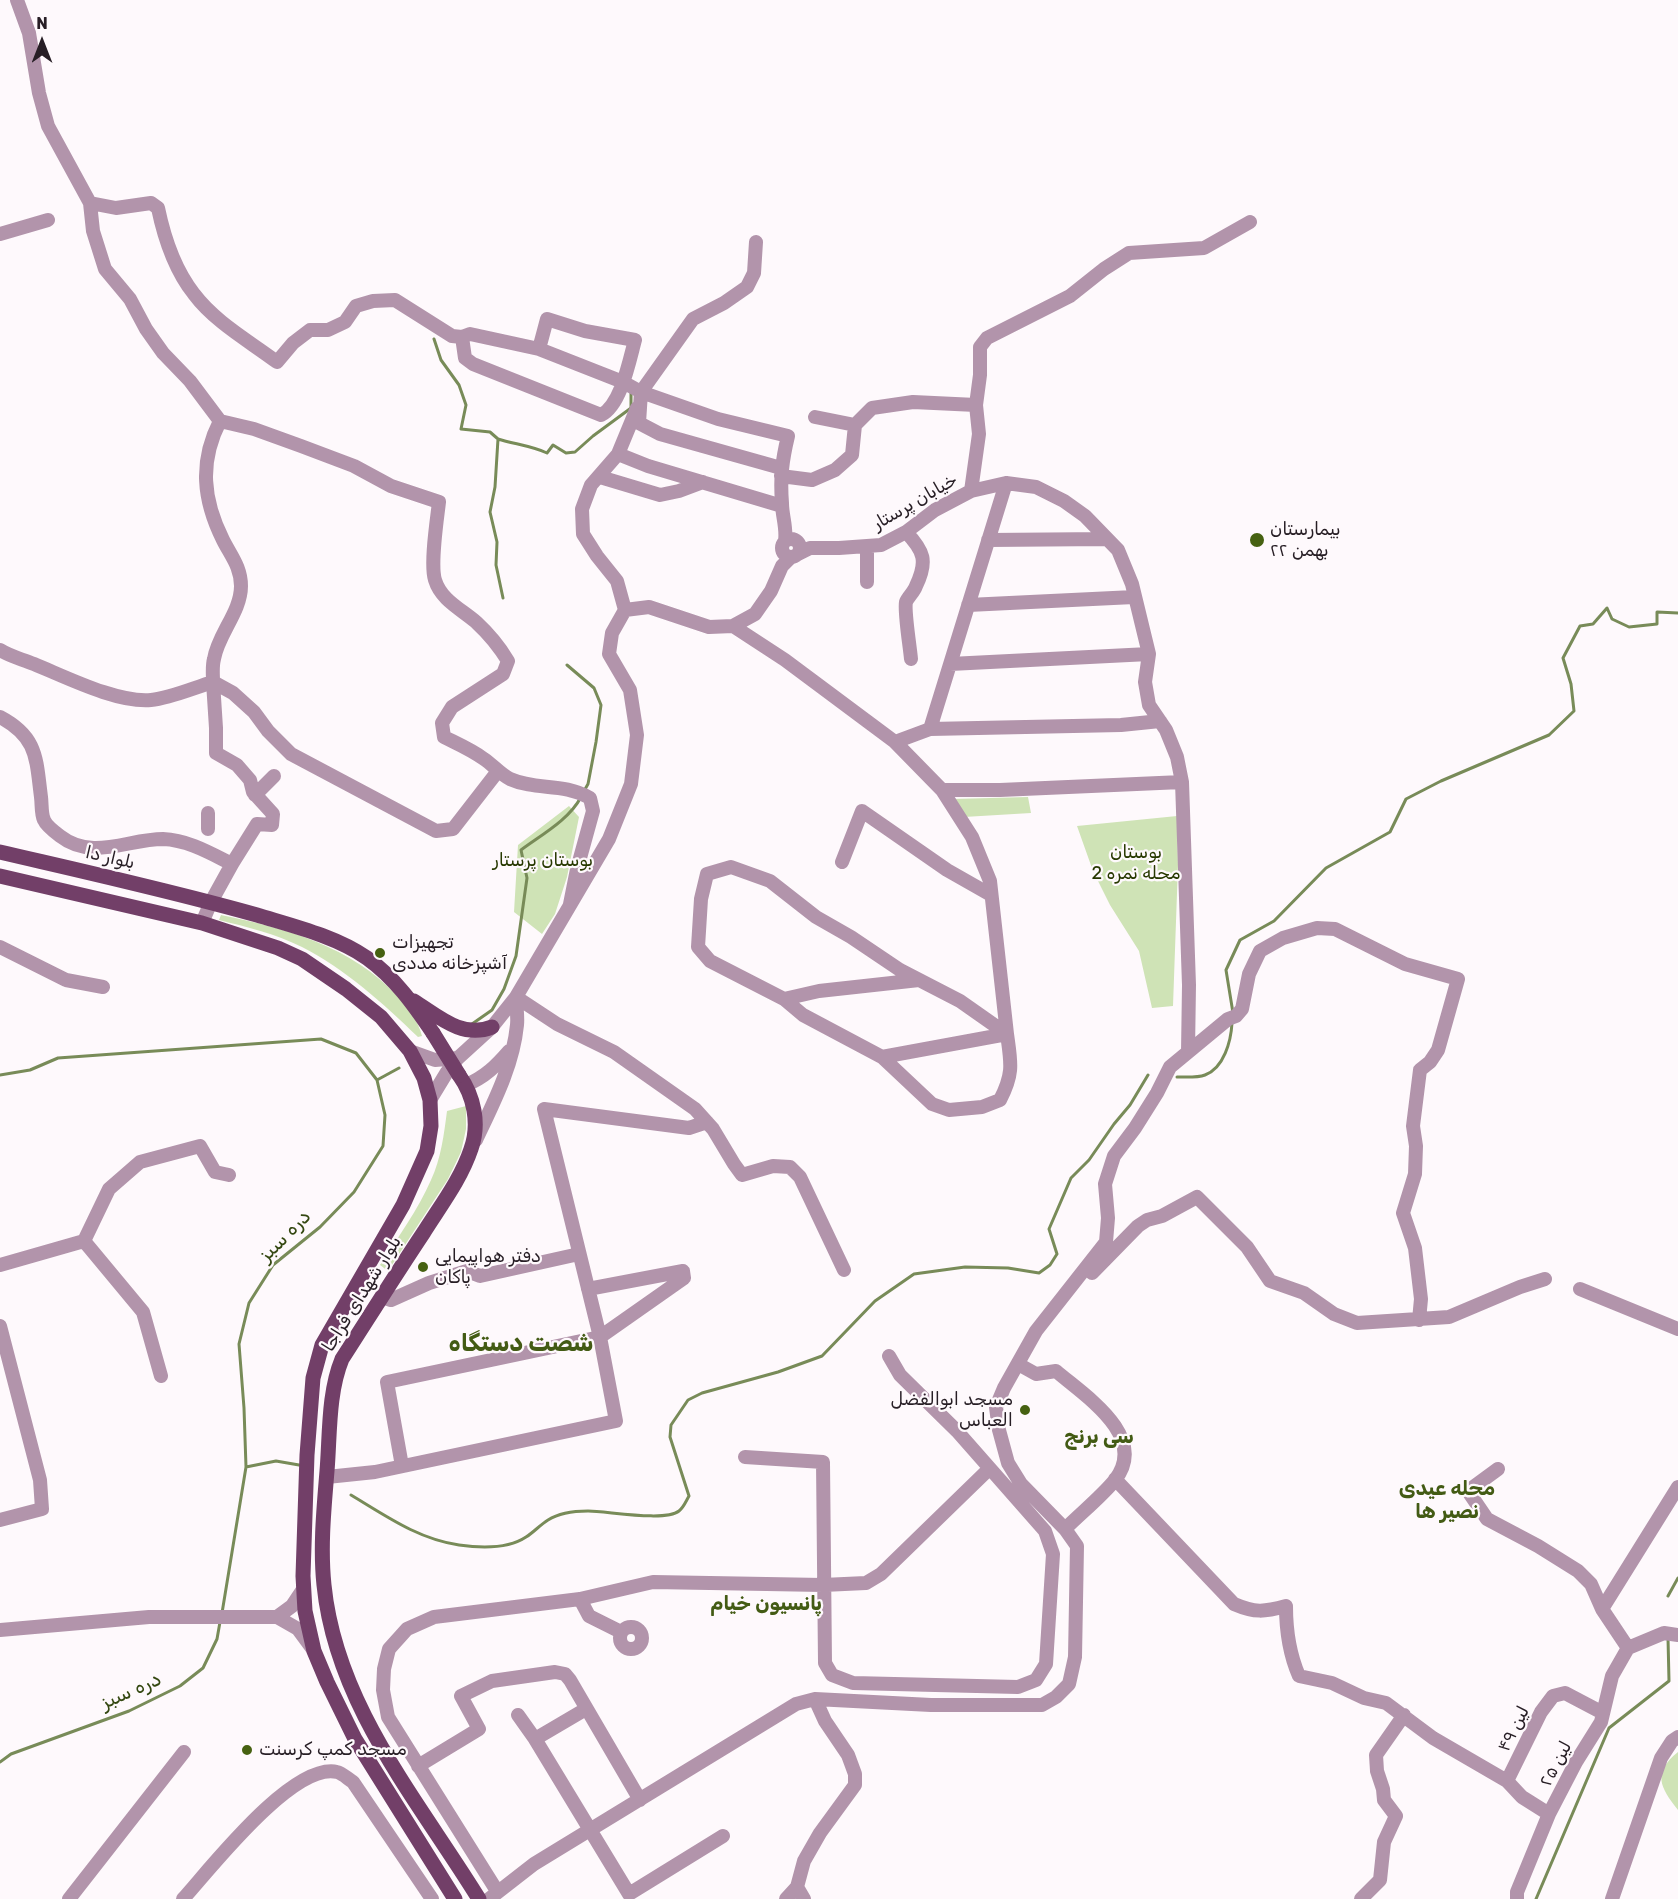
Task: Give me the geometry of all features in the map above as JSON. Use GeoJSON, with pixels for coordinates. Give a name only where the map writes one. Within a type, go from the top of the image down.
{"type":"FeatureCollection","features":[{"type":"Feature","properties":{"kind":"main road","name":"بلوار دا"},"geometry":{"type":"LineString","coordinates":[[0,852],[211,902]]}},
{"type":"Feature","properties":{"kind":"main road"},"geometry":{"type":"LineString","coordinates":[[0,876],[202,923]]}},
{"type":"Feature","properties":{"kind":"main road","name":"بلوار شهدای فراجا"},"geometry":{"type":"LineString","coordinates":[[211,902],[304,929],[365,957],[389,976],[407,996],[460,1070],[474,1106],[475,1126],[472,1147],[457,1181],[342,1359],[337,1372],[323,1530],[324,1584],[332,1633],[356,1703],[399,1776],[479,1899]]}},
{"type":"Feature","properties":{"kind":"main road","name":"بلوار شهدای فراجا"},"geometry":{"type":"LineString","coordinates":[[202,923],[259,941],[302,959],[346,989],[381,1017],[410,1051],[424,1078],[430,1100],[427,1151],[416,1178],[403,1205],[322,1345],[313,1378],[306,1455],[304,1588],[305,1611],[314,1651],[327,1683],[355,1739],[455,1899]]}},
{"type":"Feature","properties":{"kind":"main road"},"geometry":{"type":"LineString","coordinates":[[407,996],[459,1029],[480,1032],[492,1027]]}},
{"type":"Feature","properties":{"kind":"street"},"geometry":{"type":"LineString","coordinates":[[16,0],[29,33],[39,93],[48,126],[90,203],[93,231],[105,269],[130,299],[146,329],[163,353],[190,381],[220,421],[254,429],[301,446],[354,466],[391,486],[439,502],[434,579],[442,595],[497,643],[508,660],[503,674],[452,707],[442,723],[444,737],[486,760],[510,779],[531,785],[577,790],[590,798],[593,811],[570,904]]}},
{"type":"Feature","properties":{"kind":"street"},"geometry":{"type":"LineString","coordinates":[[90,203],[116,208],[151,204],[158,208],[162,230],[193,293],[215,316],[277,362],[293,343],[310,330],[328,330],[345,322],[356,306],[374,301],[395,300],[452,336],[462,337],[470,334],[539,349],[623,382],[640,395],[718,419],[788,436],[781,472],[782,506],[791,549],[771,591],[755,614],[733,626],[709,627],[649,607],[625,610]]}},
{"type":"Feature","properties":{"kind":"street"},"geometry":{"type":"LineString","coordinates":[[0,234],[48,220]]}},
{"type":"Feature","properties":{"kind":"street"},"geometry":{"type":"LineString","coordinates":[[970,491],[979,434],[976,405],[980,375],[980,346],[987,338],[1070,296],[1104,269],[1130,254],[1204,248],[1250,222]]}},
{"type":"Feature","properties":{"kind":"street"},"geometry":{"type":"LineString","coordinates":[[430,1100],[447,1072],[460,1070],[516,997],[609,839],[631,784],[637,735],[630,690],[609,654],[612,633],[625,610],[617,581],[583,534],[582,509],[591,485],[618,454],[640,395],[693,319],[724,303],[747,287],[754,273],[756,242]]}},
{"type":"Feature","properties":{"kind":"street"},"geometry":{"type":"LineString","coordinates":[[462,337],[465,358],[473,364],[601,415],[608,411],[623,382],[635,340],[585,331],[547,319],[539,349]]}},
{"type":"Feature","properties":{"kind":"street"},"geometry":{"type":"LineString","coordinates":[[640,395],[639,423],[660,434],[812,480],[835,470],[852,455],[855,425],[872,408],[913,402],[976,405]]}},
{"type":"Feature","properties":{"kind":"street"},"geometry":{"type":"LineString","coordinates":[[815,417],[855,425]]}},
{"type":"Feature","properties":{"kind":"street"},"geometry":{"type":"LineString","coordinates":[[202,923],[232,864],[257,824],[272,825],[273,814],[255,795],[250,780],[237,765],[216,753],[214,658],[242,588],[239,567],[212,517],[207,492],[206,471],[211,440],[220,421]]}},
{"type":"Feature","properties":{"kind":"street"},"geometry":{"type":"LineString","coordinates":[[618,454],[648,466],[782,506]]}},
{"type":"Feature","properties":{"kind":"street"},"geometry":{"type":"LineString","coordinates":[[600,477],[660,495],[703,482]]}},
{"type":"Feature","properties":{"kind":"street"},"geometry":{"type":"LineString","coordinates":[[930,729],[1006,483]]}},
{"type":"Feature","properties":{"kind":"street","name":"خیابان پرستار"},"geometry":{"type":"LineString","coordinates":[[791,549],[881,545],[906,532],[935,510],[970,491],[1006,483],[1036,487],[1064,501],[1085,516],[1118,550],[1131,584],[1149,654]]}},
{"type":"Feature","properties":{"kind":"street"},"geometry":{"type":"LineString","coordinates":[[906,532],[921,548],[923,560],[916,587],[906,603],[911,659]]}},
{"type":"Feature","properties":{"kind":"street"},"geometry":{"type":"LineString","coordinates":[[988,540],[1107,538]]}},
{"type":"Feature","properties":{"kind":"street"},"geometry":{"type":"LineString","coordinates":[[867,546],[867,582]]}},
{"type":"Feature","properties":{"kind":"street"},"geometry":{"type":"LineString","coordinates":[[968,604],[1134,597]]}},
{"type":"Feature","properties":{"kind":"street"},"geometry":{"type":"LineString","coordinates":[[733,626],[785,660],[895,742],[942,790],[972,837],[990,881],[1006,1034],[1011,1061],[1010,1081],[1000,1100],[982,1107],[949,1110],[932,1104],[882,1057],[803,1015],[784,999],[710,961],[698,947],[701,899],[707,874],[731,867],[770,881],[816,917],[900,970],[960,1001],[1006,1034]]}},
{"type":"Feature","properties":{"kind":"street"},"geometry":{"type":"LineString","coordinates":[[0,650],[65,678],[136,700],[153,700],[213,682],[233,693],[254,712],[268,731],[291,754],[436,831],[453,829],[498,771]]}},
{"type":"Feature","properties":{"kind":"street"},"geometry":{"type":"LineString","coordinates":[[950,664],[1149,654],[1145,682],[1149,705],[1166,730],[1177,757],[1182,782],[1189,985],[1188,1052]]}},
{"type":"Feature","properties":{"kind":"street"},"geometry":{"type":"LineString","coordinates":[[0,717],[14,724],[31,741],[37,765],[44,820],[61,837],[77,846],[102,849],[162,839],[195,846],[232,864]]}},
{"type":"Feature","properties":{"kind":"street"},"geometry":{"type":"LineString","coordinates":[[895,742],[930,729],[1121,725],[1160,721]]}},
{"type":"Feature","properties":{"kind":"street"},"geometry":{"type":"LineString","coordinates":[[255,795],[274,776]]}},
{"type":"Feature","properties":{"kind":"street"},"geometry":{"type":"LineString","coordinates":[[942,790],[1000,790],[1182,782]]}},
{"type":"Feature","properties":{"kind":"street"},"geometry":{"type":"LineString","coordinates":[[842,862],[862,812],[947,870],[991,895]]}},
{"type":"Feature","properties":{"kind":"street"},"geometry":{"type":"LineString","coordinates":[[208,813],[208,829]]}},
{"type":"Feature","properties":{"kind":"street"},"geometry":{"type":"LineString","coordinates":[[989,1469],[881,1574],[866,1583],[823,1585],[653,1582],[580,1599],[434,1617],[407,1629],[389,1649],[384,1669],[383,1690],[388,1717],[493,1895],[534,1864],[796,1704],[815,1700],[931,1705],[1042,1705],[1056,1697],[1069,1684],[1075,1657],[1077,1546],[1065,1529],[1021,1484],[1008,1463],[999,1430],[996,1407],[1036,1331],[1106,1242],[1108,1218],[1105,1184],[1114,1156],[1141,1120],[1170,1067],[1242,1009],[1249,974],[1260,951],[1283,938],[1317,928],[1335,929],[1405,964],[1458,979],[1438,1050],[1430,1062],[1420,1070],[1413,1126],[1416,1146],[1415,1174],[1403,1213],[1415,1248],[1421,1299],[1419,1320]]}},
{"type":"Feature","properties":{"kind":"street"},"geometry":{"type":"LineString","coordinates":[[0,947],[66,980],[103,987]]}},
{"type":"Feature","properties":{"kind":"street"},"geometry":{"type":"LineString","coordinates":[[784,999],[819,992],[919,980]]}},
{"type":"Feature","properties":{"kind":"street"},"geometry":{"type":"LineString","coordinates":[[472,1147],[494,1102],[513,1047],[517,1025],[516,997]]}},
{"type":"Feature","properties":{"kind":"street"},"geometry":{"type":"LineString","coordinates":[[516,997],[557,1024],[614,1052],[695,1109],[707,1122],[742,1175],[773,1166],[790,1167],[800,1177],[844,1269]]}},
{"type":"Feature","properties":{"kind":"street"},"geometry":{"type":"LineString","coordinates":[[882,1057],[1006,1034]]}},
{"type":"Feature","properties":{"kind":"street"},"geometry":{"type":"LineString","coordinates":[[410,1051],[483,1077],[496,1067],[513,1047]]}},
{"type":"Feature","properties":{"kind":"street"},"geometry":{"type":"LineString","coordinates":[[327,1477],[375,1472],[616,1421],[600,1337],[544,1109],[689,1128],[707,1122]]}},
{"type":"Feature","properties":{"kind":"street"},"geometry":{"type":"LineString","coordinates":[[0,1265],[84,1241],[108,1190],[140,1162],[200,1146],[215,1172],[229,1175]]}},
{"type":"Feature","properties":{"kind":"street"},"geometry":{"type":"LineString","coordinates":[[1077,1280],[1091,1275],[1138,1226],[1197,1197],[1247,1247],[1270,1281],[1304,1293],[1334,1314],[1357,1323],[1449,1317],[1545,1279]]}},
{"type":"Feature","properties":{"kind":"street"},"geometry":{"type":"LineString","coordinates":[[84,1241],[143,1312],[160,1376]]}},
{"type":"Feature","properties":{"kind":"street"},"geometry":{"type":"LineString","coordinates":[[382,1297],[391,1300],[429,1283],[467,1271],[480,1276],[579,1254]]}},
{"type":"Feature","properties":{"kind":"street"},"geometry":{"type":"LineString","coordinates":[[402,1466],[387,1382],[600,1337],[684,1278],[683,1271],[588,1289]]}},
{"type":"Feature","properties":{"kind":"street"},"geometry":{"type":"LineString","coordinates":[[1580,1289],[1678,1329]]}},
{"type":"Feature","properties":{"kind":"street"},"geometry":{"type":"LineString","coordinates":[[0,1326],[40,1480],[42,1509],[0,1520]]}},
{"type":"Feature","properties":{"kind":"street"},"geometry":{"type":"LineString","coordinates":[[745,1457],[823,1462],[825,1663],[832,1675],[854,1683],[953,1686],[1018,1687],[1036,1680],[1046,1664],[1053,1554],[1045,1531],[957,1431],[900,1375],[889,1356]]}},
{"type":"Feature","properties":{"kind":"street"},"geometry":{"type":"LineString","coordinates":[[1018,1364],[1036,1374],[1056,1371],[1113,1421],[1124,1442],[1125,1458],[1116,1479],[1065,1529]]}},
{"type":"Feature","properties":{"kind":"street"},"geometry":{"type":"LineString","coordinates":[[1498,1470],[1468,1491],[1487,1519],[1538,1546],[1578,1571],[1591,1584],[1602,1609],[1628,1648],[1664,1633],[1678,1635]]}},
{"type":"Feature","properties":{"kind":"street"},"geometry":{"type":"LineString","coordinates":[[1116,1479],[1234,1604],[1250,1611],[1266,1611],[1286,1606],[1287,1635],[1293,1662],[1299,1676],[1332,1683],[1364,1698],[1386,1703],[1433,1738],[1508,1781]]}},
{"type":"Feature","properties":{"kind":"street"},"geometry":{"type":"LineString","coordinates":[[1602,1609],[1678,1487]]}},
{"type":"Feature","properties":{"kind":"street"},"geometry":{"type":"LineString","coordinates":[[277,1617],[292,1606],[304,1588]]}},
{"type":"Feature","properties":{"kind":"street"},"geometry":{"type":"LineString","coordinates":[[580,1599],[589,1616],[621,1632]]}},
{"type":"Feature","properties":{"kind":"street"},"geometry":{"type":"LineString","coordinates":[[0,1630],[149,1617],[277,1617],[298,1629],[314,1651]]}},
{"type":"Feature","properties":{"kind":"street","name":"لین ۲۵"},"geometry":{"type":"LineString","coordinates":[[1517,1899],[1517,1892],[1549,1814],[1576,1762],[1601,1722],[1611,1676],[1628,1648]]}},
{"type":"Feature","properties":{"kind":"street"},"geometry":{"type":"LineString","coordinates":[[418,1766],[478,1729],[461,1696],[492,1681],[555,1672],[564,1674],[570,1680],[640,1800]]}},
{"type":"Feature","properties":{"kind":"street","name":"لین ۴۹"},"geometry":{"type":"LineString","coordinates":[[1549,1814],[1522,1797],[1508,1781],[1541,1712],[1553,1696],[1565,1693],[1603,1713]]}},
{"type":"Feature","properties":{"kind":"street"},"geometry":{"type":"LineString","coordinates":[[786,1899],[800,1893],[804,1861],[820,1833],[855,1785],[855,1774],[848,1755],[825,1721],[815,1700]]}},
{"type":"Feature","properties":{"kind":"street"},"geometry":{"type":"LineString","coordinates":[[535,1739],[586,1709]]}},
{"type":"Feature","properties":{"kind":"street"},"geometry":{"type":"LineString","coordinates":[[518,1715],[629,1894],[723,1836]]}},
{"type":"Feature","properties":{"kind":"street"},"geometry":{"type":"LineString","coordinates":[[1361,1899],[1380,1880],[1384,1842],[1396,1816],[1384,1800],[1377,1771],[1376,1755],[1404,1715]]}},
{"type":"Feature","properties":{"kind":"street"},"geometry":{"type":"LineString","coordinates":[[1612,1899],[1661,1758],[1672,1741],[1678,1737]]}},
{"type":"Feature","properties":{"kind":"street"},"geometry":{"type":"LineString","coordinates":[[69,1899],[184,1752]]}},
{"type":"Feature","properties":{"kind":"street"},"geometry":{"type":"LineString","coordinates":[[183,1899],[268,1806],[286,1791],[295,1784],[320,1773],[338,1772],[353,1782],[432,1899]]}},
{"type":"Feature","properties":{"kind":"green space"},"geometry":{"type":"Polygon","coordinates":[[[1028,797],[1031,813],[964,817],[953,799],[1028,797]]]}},
{"type":"Feature","properties":{"kind":"green space","name":"بوستان پرستار"},"geometry":{"type":"Polygon","coordinates":[[[569,806],[579,817],[567,877],[555,914],[542,934],[514,912],[518,845],[569,806]]]}},
{"type":"Feature","properties":{"kind":"green space","name":"بوستان محله نمره 2"},"geometry":{"type":"Polygon","coordinates":[[[1177,816],[1178,865],[1173,1006],[1152,1008],[1139,951],[1110,905],[1093,871],[1077,826],[1177,816]]]}},
{"type":"Feature","properties":{"kind":"green space"},"geometry":{"type":"Polygon","coordinates":[[[221,915],[293,933],[339,952],[360,964],[380,979],[402,1001],[415,1020],[422,1036],[418,1037],[363,988],[318,956],[282,938],[219,920],[221,915]]]}},
{"type":"Feature","properties":{"kind":"green space"},"geometry":{"type":"Polygon","coordinates":[[[466,1106],[466,1129],[461,1152],[448,1179],[388,1271],[380,1265],[414,1213],[431,1180],[440,1155],[447,1111],[466,1106]]]}},
{"type":"Feature","properties":{"kind":"green space"},"geometry":{"type":"Polygon","coordinates":[[[1678,1752],[1678,1810],[1663,1787],[1662,1774],[1664,1767],[1678,1752]]]}},
{"type":"Feature","properties":{"kind":"waterway"},"geometry":{"type":"LineString","coordinates":[[434,339],[441,360],[459,385],[466,405],[461,429],[490,432],[498,439],[495,487],[490,512],[497,542],[496,565],[503,598]]}},
{"type":"Feature","properties":{"kind":"waterway"},"geometry":{"type":"LineString","coordinates":[[498,439],[547,453],[553,445],[566,453],[575,452],[631,408],[631,393]]}},
{"type":"Feature","properties":{"kind":"waterway"},"geometry":{"type":"LineString","coordinates":[[1233,1013],[1226,970],[1240,940],[1274,921],[1326,868],[1390,832],[1406,799],[1441,781],[1549,735],[1574,711],[1571,684],[1563,658],[1580,626],[1593,624],[1607,608],[1612,619],[1629,627],[1657,624],[1657,612],[1678,613]]}},
{"type":"Feature","properties":{"kind":"waterway"},"geometry":{"type":"LineString","coordinates":[[567,665],[594,688],[601,705],[588,784],[584,791]]}},
{"type":"Feature","properties":{"kind":"waterway"},"geometry":{"type":"LineString","coordinates":[[472,1024],[492,1010],[504,989],[516,956],[527,878],[521,850],[562,820],[581,797]]}},
{"type":"Feature","properties":{"kind":"waterway"},"geometry":{"type":"LineString","coordinates":[[1177,1077],[1202,1076],[1212,1071],[1222,1060],[1228,1046],[1232,1023]]}},
{"type":"Feature","properties":{"kind":"waterway","name":"دره سبز"},"geometry":{"type":"LineString","coordinates":[[0,1075],[30,1070],[58,1058],[321,1039],[356,1053],[377,1080],[385,1115],[383,1146],[354,1192],[320,1227],[273,1265],[249,1303],[239,1344],[246,1467],[222,1613]]}},
{"type":"Feature","properties":{"kind":"waterway"},"geometry":{"type":"LineString","coordinates":[[377,1080],[399,1068]]}},
{"type":"Feature","properties":{"kind":"waterway"},"geometry":{"type":"LineString","coordinates":[[351,1495],[430,1538],[476,1547],[511,1544],[529,1535],[548,1520],[578,1511],[662,1516],[679,1511],[689,1496],[670,1437],[671,1425],[688,1400],[702,1393],[778,1372],[822,1356],[875,1301],[914,1274],[965,1267],[1008,1268],[1039,1273],[1050,1265],[1057,1254],[1049,1229],[1071,1178],[1089,1160],[1130,1105],[1148,1075]]}},
{"type":"Feature","properties":{"kind":"waterway"},"geometry":{"type":"LineString","coordinates":[[246,1467],[276,1461],[299,1465]]}},
{"type":"Feature","properties":{"kind":"waterway"},"geometry":{"type":"LineString","coordinates":[[1668,1596],[1678,1578]]}},
{"type":"Feature","properties":{"kind":"waterway","name":"دره سبز"},"geometry":{"type":"LineString","coordinates":[[0,1762],[11,1754],[129,1711],[180,1686],[203,1668],[217,1639],[220,1622]]}},
{"type":"Feature","properties":{"kind":"waterway"},"geometry":{"type":"LineString","coordinates":[[1536,1899],[1609,1728],[1669,1681],[1668,1638]]}},
{"type":"Feature","properties":{"kind":"place","name":"بیمارستان ۲۲ بهمن"},"geometry":{"type":"Point","coordinates":[1257,540]}},
{"type":"Feature","properties":{"kind":"place","name":"تجهیزات آشپزخانه مددی"},"geometry":{"type":"Point","coordinates":[380,953]}},
{"type":"Feature","properties":{"kind":"place","name":"دفتر هواپیمایی پاکان"},"geometry":{"type":"Point","coordinates":[423,1267]}},
{"type":"Feature","properties":{"kind":"place","name":"مسجد ابوالفضل العباس"},"geometry":{"type":"Point","coordinates":[1025,1410]}},
{"type":"Feature","properties":{"kind":"place","name":"مسجد کمپ کرسنت"},"geometry":{"type":"Point","coordinates":[247,1750]}},
{"type":"Feature","properties":{"kind":"district","name":"شصت دستگاه"},"geometry":{"type":"Point","coordinates":[521,1344]}},
{"type":"Feature","properties":{"kind":"district","name":"سی برنج"},"geometry":{"type":"Point","coordinates":[1099,1437]}},
{"type":"Feature","properties":{"kind":"district","name":"محله عیدی نصیر ها"},"geometry":{"type":"Point","coordinates":[1447,1500]}},
{"type":"Feature","properties":{"kind":"district","name":"پانسیون خیام"},"geometry":{"type":"Point","coordinates":[766,1604]}}]}
